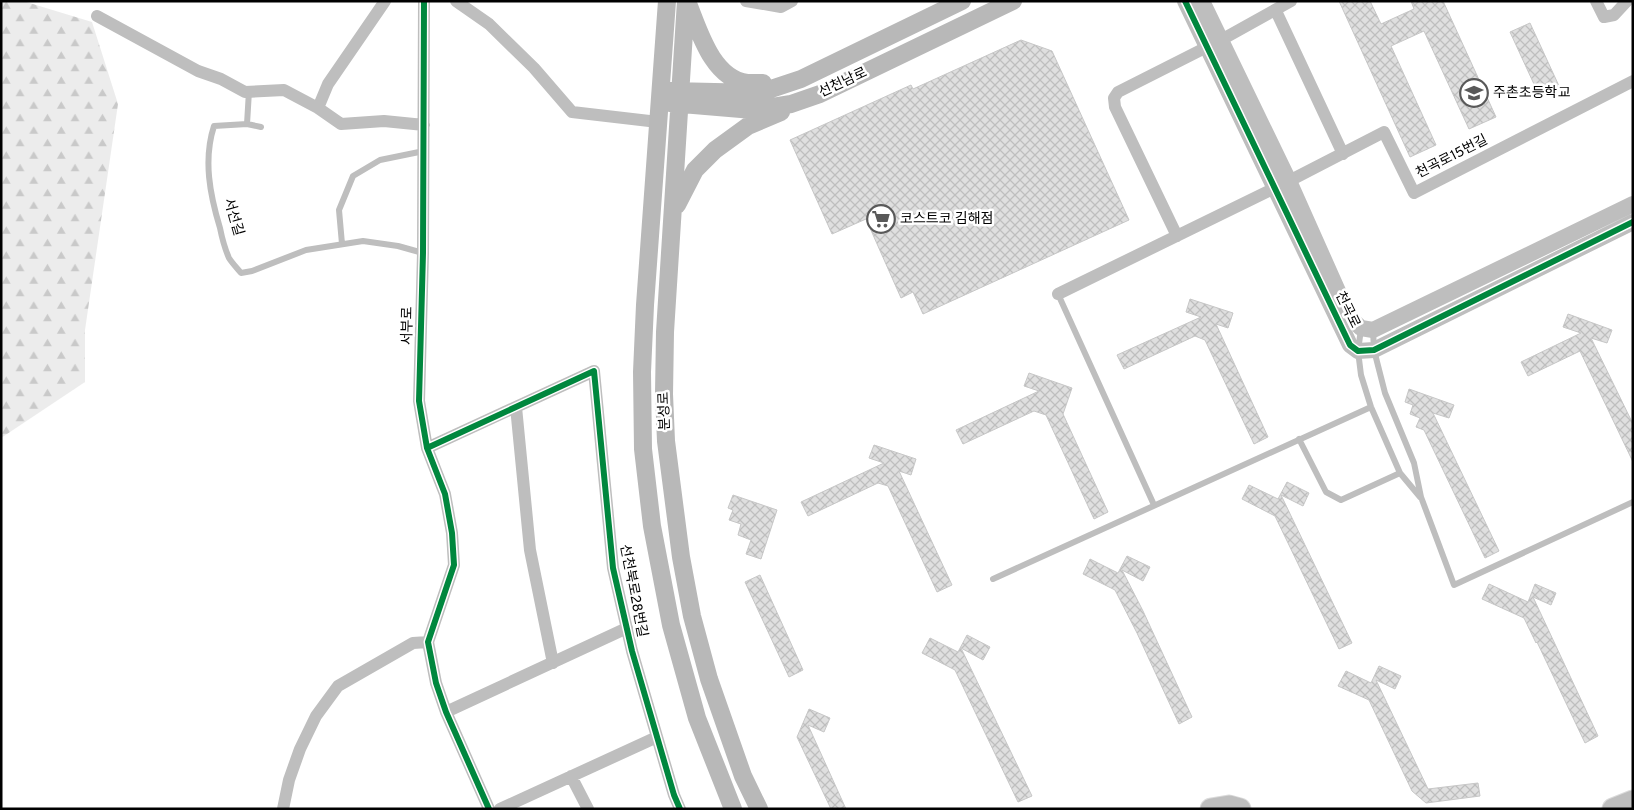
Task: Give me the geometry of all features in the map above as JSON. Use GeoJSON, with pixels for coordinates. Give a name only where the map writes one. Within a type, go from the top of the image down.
{"type":"FeatureCollection","features":[{"type":"Feature","properties":{"kind":"highway"},"geometry":{"type":"LineString","coordinates":[[1612,809],[1633,801]]}},
{"type":"Feature","properties":{"kind":"highway"},"geometry":{"type":"LineString","coordinates":[[1211,809],[1228,806],[1240,809]]}},
{"type":"Feature","properties":{"kind":"main road","name":"분성로"},"geometry":{"type":"LineString","coordinates":[[666,1],[645,305],[642,372],[643,449],[652,526],[671,626],[697,718],[733,809]]}},
{"type":"Feature","properties":{"kind":"main road","name":"분성로"},"geometry":{"type":"LineString","coordinates":[[687,1],[665,332],[664,394],[667,450],[679,547],[692,616],[709,679],[743,776],[759,809]]}},
{"type":"Feature","properties":{"kind":"main road"},"geometry":{"type":"LineString","coordinates":[[687,1],[712,60],[729,75],[746,83],[788,83]]}},
{"type":"Feature","properties":{"kind":"main road","name":"선천남로"},"geometry":{"type":"LineString","coordinates":[[681,98],[760,93],[801,79],[962,1]]}},
{"type":"Feature","properties":{"kind":"main road","name":"선천남로"},"geometry":{"type":"LineString","coordinates":[[660,96],[753,110],[791,104],[820,94],[1013,1]]}},
{"type":"Feature","properties":{"kind":"main road"},"geometry":{"type":"LineString","coordinates":[[674,212],[695,170],[715,150],[748,126],[820,94]]}},
{"type":"Feature","properties":{"kind":"street"},"geometry":{"type":"LineString","coordinates":[[318,108],[328,84],[385,1]]}},
{"type":"Feature","properties":{"kind":"street","name":"서부로"},"geometry":{"type":"LineString","coordinates":[[424,1],[423,253],[419,401],[427,448],[445,494],[452,533],[454,565],[428,642]]}},
{"type":"Feature","properties":{"kind":"street"},"geometry":{"type":"LineString","coordinates":[[456,1],[489,24],[534,68],[572,112],[658,122]]}},
{"type":"Feature","properties":{"kind":"street"},"geometry":{"type":"LineString","coordinates":[[746,1],[781,6],[792,1]]}},
{"type":"Feature","properties":{"kind":"street","name":"천곡로"},"geometry":{"type":"LineString","coordinates":[[1185,1],[1214,43]]}},
{"type":"Feature","properties":{"kind":"street","name":"천곡로"},"geometry":{"type":"LineString","coordinates":[[1202,1],[1214,43],[1281,185],[1350,345],[1366,351]]}},
{"type":"Feature","properties":{"kind":"street"},"geometry":{"type":"LineString","coordinates":[[1177,236],[1115,107],[1114,98],[1118,92],[1276,11],[1291,1]]}},
{"type":"Feature","properties":{"kind":"street"},"geometry":{"type":"LineString","coordinates":[[1596,1],[1604,17],[1614,15],[1627,1]]}},
{"type":"Feature","properties":{"kind":"street"},"geometry":{"type":"LineString","coordinates":[[1276,11],[1342,154]]}},
{"type":"Feature","properties":{"kind":"street"},"geometry":{"type":"LineString","coordinates":[[98,16],[198,71],[221,78],[245,92],[284,90],[318,108],[342,124],[384,120],[424,125]]}},
{"type":"Feature","properties":{"kind":"street","name":"천곡로15번길"},"geometry":{"type":"LineString","coordinates":[[1058,294],[1281,185],[1384,132],[1414,193],[1633,81]]}},
{"type":"Feature","properties":{"kind":"street","name":"천곡로"},"geometry":{"type":"LineString","coordinates":[[1281,185],[1350,318],[1367,329],[1633,204]]}},
{"type":"Feature","properties":{"kind":"street"},"geometry":{"type":"LineString","coordinates":[[1366,351],[1633,222]]}},
{"type":"Feature","properties":{"kind":"street","name":"선천북로28번길"},"geometry":{"type":"LineString","coordinates":[[516,408],[594,371],[613,568],[627,628],[657,737],[680,809]]}},
{"type":"Feature","properties":{"kind":"street"},"geometry":{"type":"LineString","coordinates":[[427,448],[516,408],[530,550],[553,663]]}},
{"type":"Feature","properties":{"kind":"street","name":"선천북로28번길"},"geometry":{"type":"LineString","coordinates":[[446,712],[627,628]]}},
{"type":"Feature","properties":{"kind":"street"},"geometry":{"type":"LineString","coordinates":[[283,809],[289,780],[300,749],[316,716],[338,686],[414,643],[428,642],[436,684],[446,712],[489,809]]}},
{"type":"Feature","properties":{"kind":"street"},"geometry":{"type":"LineString","coordinates":[[500,809],[657,737]]}},
{"type":"Feature","properties":{"kind":"street"},"geometry":{"type":"LineString","coordinates":[[572,776],[588,809]]}},
{"type":"Feature","properties":{"kind":"lane"},"geometry":{"type":"LineString","coordinates":[[249,92],[247,124],[261,127]]}},
{"type":"Feature","properties":{"kind":"lane","name":"서선길"},"geometry":{"type":"LineString","coordinates":[[247,124],[214,126],[211,134],[208,169],[211,200],[229,259],[241,273],[252,271],[306,250],[363,241],[398,246],[423,253]]}},
{"type":"Feature","properties":{"kind":"lane"},"geometry":{"type":"LineString","coordinates":[[342,244],[339,210],[353,176],[380,160],[424,151]]}},
{"type":"Feature","properties":{"kind":"lane"},"geometry":{"type":"LineString","coordinates":[[1058,294],[1154,504]]}},
{"type":"Feature","properties":{"kind":"lane"},"geometry":{"type":"LineString","coordinates":[[1367,329],[1366,351],[1361,375],[1371,407],[1400,473],[1421,498]]}},
{"type":"Feature","properties":{"kind":"lane"},"geometry":{"type":"LineString","coordinates":[[1367,329],[1366,351],[1414,463],[1421,498],[1454,585],[1633,502]]}},
{"type":"Feature","properties":{"kind":"lane"},"geometry":{"type":"LineString","coordinates":[[993,580],[1154,504],[1371,407]]}},
{"type":"Feature","properties":{"kind":"lane"},"geometry":{"type":"LineString","coordinates":[[1299,439],[1326,492],[1341,500],[1400,473]]}},
{"type":"Feature","properties":{"kind":"green space"},"geometry":{"type":"Polygon","coordinates":[[[1,1],[23,1],[92,22],[118,104],[85,330],[85,382],[1,438],[1,1]]]}},
{"type":"Feature","properties":{"kind":"building"},"geometry":{"type":"Polygon","coordinates":[[[1339,1],[1370,1],[1381,24],[1414,9],[1411,1],[1443,1],[1496,117],[1469,129],[1424,31],[1391,46],[1436,145],[1410,157],[1339,1]]]}},
{"type":"Feature","properties":{"kind":"building"},"geometry":{"type":"Polygon","coordinates":[[[1530,23],[1559,86],[1539,95],[1510,32],[1530,23]]]}},
{"type":"Feature","properties":{"kind":"building"},"geometry":{"type":"Polygon","coordinates":[[[1021,40],[1052,51],[1129,220],[923,314],[913,292],[901,298],[866,219],[832,234],[790,140],[911,85],[913,89],[1021,40]]]}},
{"type":"Feature","properties":{"kind":"building"},"geometry":{"type":"Polygon","coordinates":[[[1190,299],[1233,313],[1228,328],[1216,324],[1268,437],[1254,444],[1205,340],[1195,336],[1124,369],[1117,355],[1201,317],[1186,312],[1190,299]]]}},
{"type":"Feature","properties":{"kind":"building"},"geometry":{"type":"Polygon","coordinates":[[[1568,314],[1612,330],[1607,343],[1591,338],[1633,424],[1633,462],[1580,351],[1528,376],[1521,362],[1581,333],[1563,327],[1568,314]]]}},
{"type":"Feature","properties":{"kind":"building"},"geometry":{"type":"Polygon","coordinates":[[[1029,373],[1072,388],[1063,414],[1108,512],[1094,519],[1046,415],[1034,411],[963,444],[956,430],[1039,391],[1024,386],[1029,373]]]}},
{"type":"Feature","properties":{"kind":"building"},"geometry":{"type":"Polygon","coordinates":[[[1409,389],[1454,405],[1449,418],[1433,413],[1499,551],[1485,558],[1424,430],[1416,427],[1420,418],[1410,414],[1413,405],[1405,402],[1409,389]]]}},
{"type":"Feature","properties":{"kind":"building"},"geometry":{"type":"Polygon","coordinates":[[[874,445],[916,459],[911,475],[899,471],[952,585],[937,592],[888,486],[878,483],[808,516],[801,502],[884,463],[869,458],[874,445]]]}},
{"type":"Feature","properties":{"kind":"building"},"geometry":{"type":"Polygon","coordinates":[[[1287,482],[1309,493],[1303,506],[1281,495],[1352,643],[1339,649],[1275,516],[1242,499],[1249,485],[1278,499],[1287,482]]]}},
{"type":"Feature","properties":{"kind":"building"},"geometry":{"type":"Polygon","coordinates":[[[733,495],[777,510],[761,559],[746,554],[751,540],[738,535],[741,524],[729,520],[733,510],[728,508],[733,495]]]}},
{"type":"Feature","properties":{"kind":"building"},"geometry":{"type":"Polygon","coordinates":[[[1127,556],[1150,567],[1143,581],[1122,570],[1192,717],[1179,724],[1115,590],[1083,574],[1090,559],[1118,573],[1127,556]]]}},
{"type":"Feature","properties":{"kind":"building"},"geometry":{"type":"Polygon","coordinates":[[[760,575],[803,670],[789,677],[745,582],[760,575]]]}},
{"type":"Feature","properties":{"kind":"building"},"geometry":{"type":"Polygon","coordinates":[[[1489,584],[1528,602],[1535,584],[1556,593],[1551,605],[1533,597],[1598,736],[1585,743],[1524,618],[1482,599],[1489,584]]]}},
{"type":"Feature","properties":{"kind":"building"},"geometry":{"type":"Polygon","coordinates":[[[967,635],[990,647],[983,660],[961,648],[1032,796],[1018,802],[955,670],[922,653],[930,638],[958,652],[967,635]]]}},
{"type":"Feature","properties":{"kind":"building"},"geometry":{"type":"Polygon","coordinates":[[[1379,666],[1401,676],[1395,689],[1376,680],[1428,789],[1478,783],[1480,796],[1426,803],[1412,791],[1369,700],[1338,686],[1346,671],[1371,683],[1379,666]]]}},
{"type":"Feature","properties":{"kind":"building"},"geometry":{"type":"Polygon","coordinates":[[[809,709],[830,718],[824,732],[808,725],[846,809],[831,809],[797,737],[809,709]]]}},
{"type":"Feature","properties":{"kind":"cycle path"},"geometry":{"type":"LineString","coordinates":[[424,1],[423,253],[419,401],[427,448],[445,494],[452,533],[454,565],[428,642],[436,683],[446,712],[489,809]]}},
{"type":"Feature","properties":{"kind":"cycle path"},"geometry":{"type":"LineString","coordinates":[[1185,1],[1350,345],[1358,351],[1374,350],[1633,222]]}},
{"type":"Feature","properties":{"kind":"cycle path"},"geometry":{"type":"LineString","coordinates":[[427,448],[594,371],[613,568],[632,651],[674,795],[680,809]]}},
{"type":"Feature","properties":{"kind":"place","name":"주촌초등학교"},"geometry":{"type":"Point","coordinates":[1474,93]}},
{"type":"Feature","properties":{"kind":"place","name":"코스트코 김해점"},"geometry":{"type":"Point","coordinates":[881,219]}}]}
